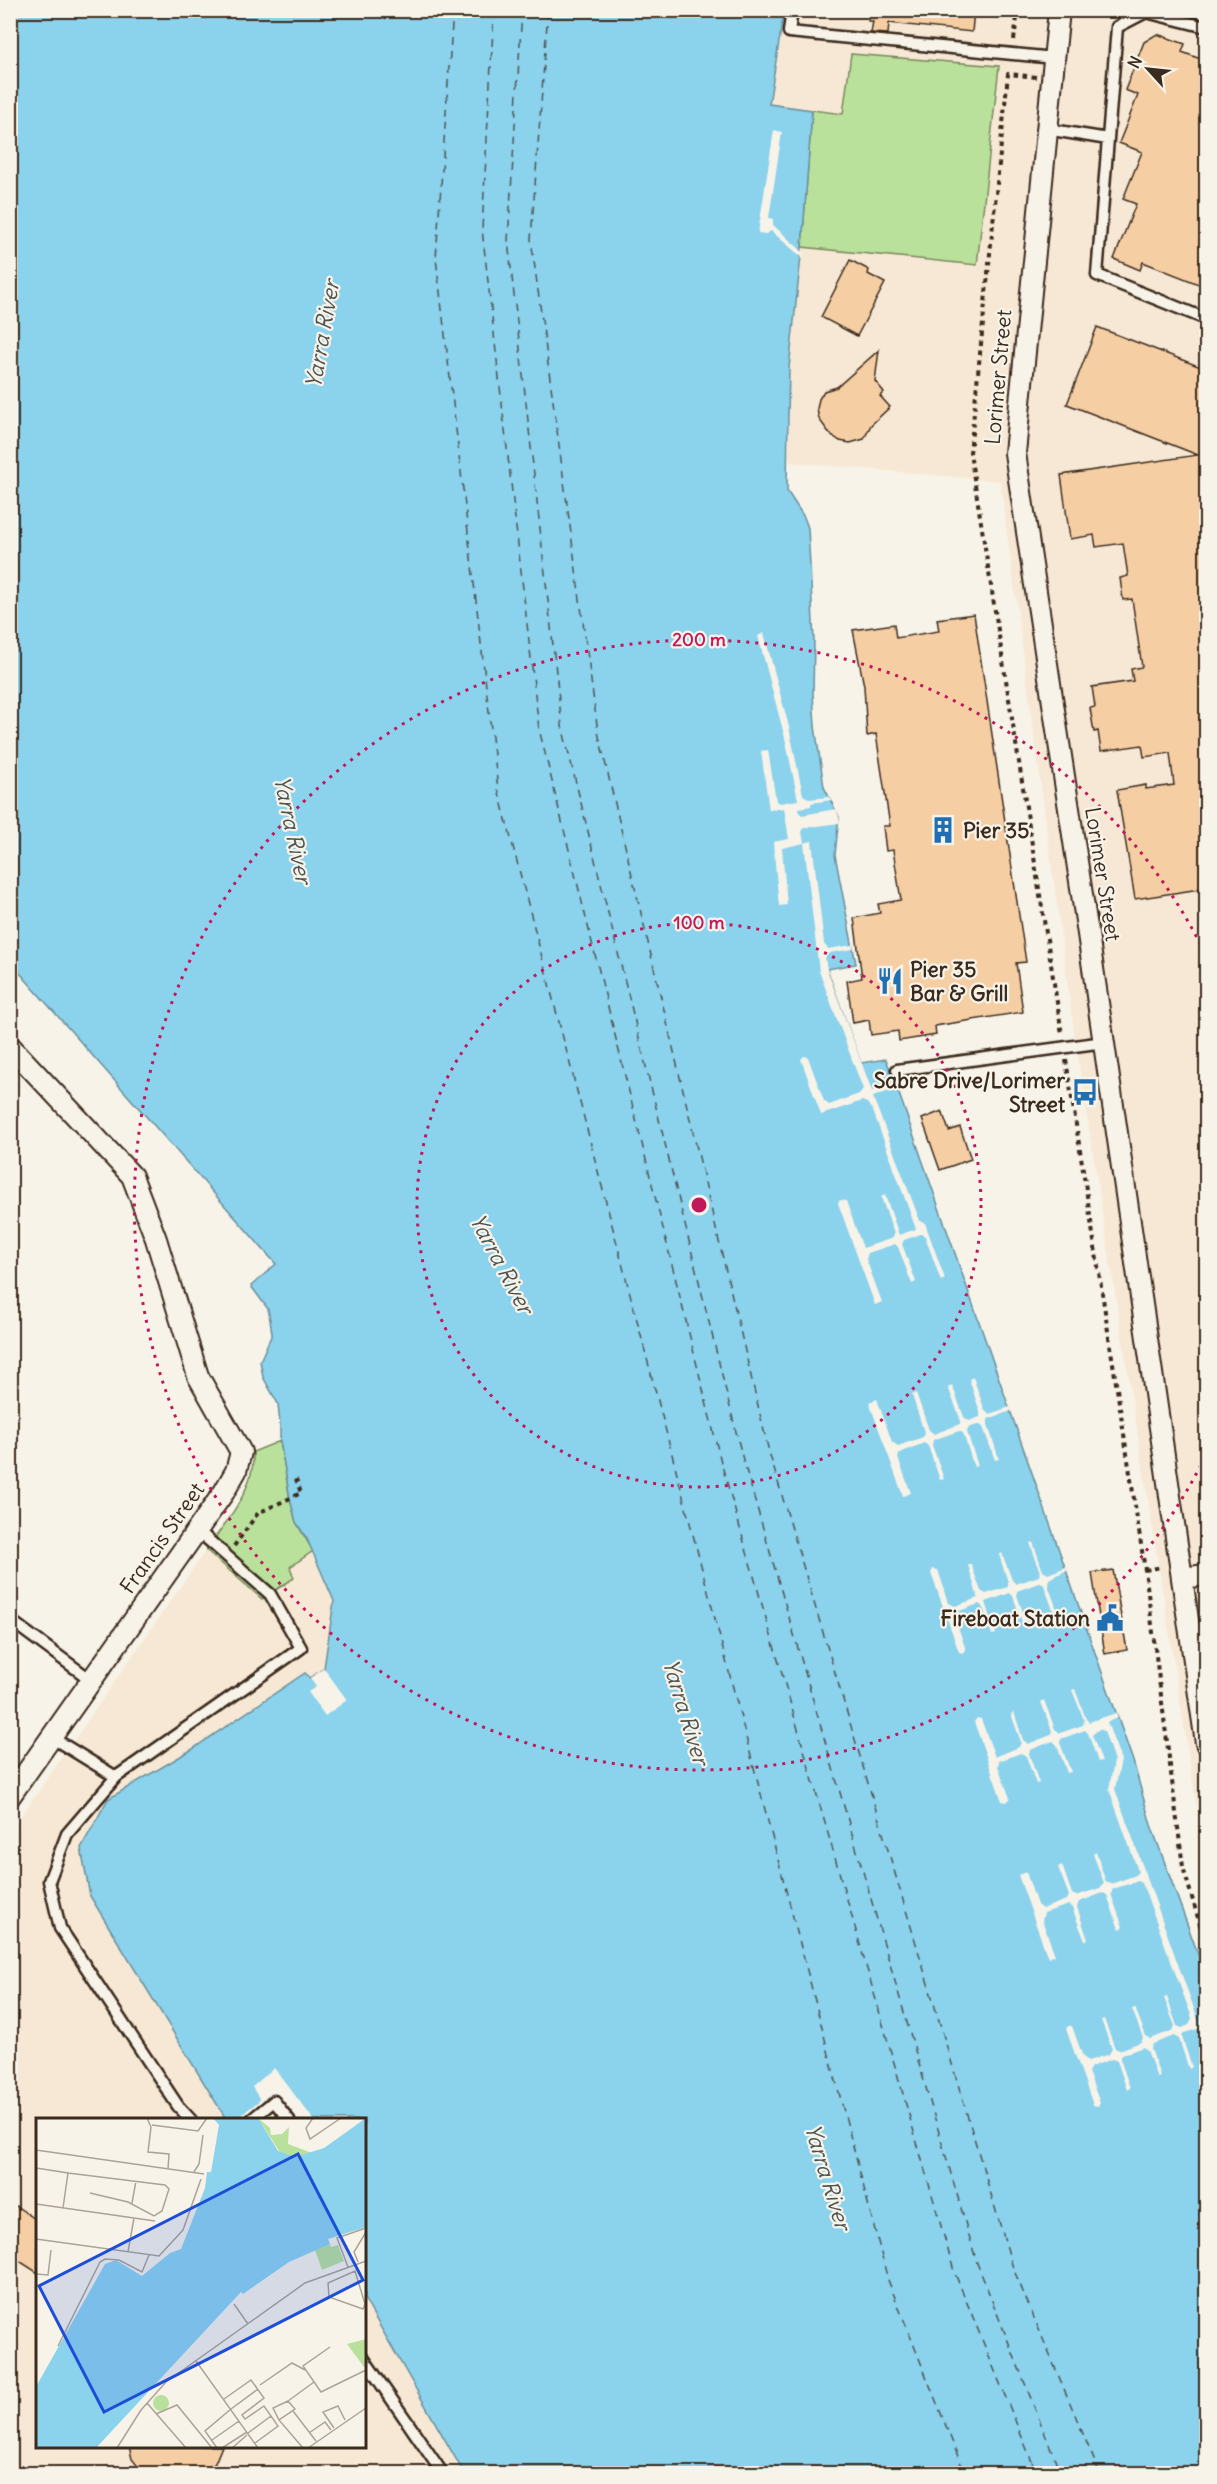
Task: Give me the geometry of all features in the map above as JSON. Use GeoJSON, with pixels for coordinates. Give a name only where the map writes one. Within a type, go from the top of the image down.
{"type":"FeatureCollection","features":[{"type":"Feature","properties":{"kind":"street","name":"Lorimer Street"},"geometry":{"type":"LineString","coordinates":[[1059,10],[1015,453],[1206,1743]]}},
{"type":"Feature","properties":{"kind":"street","name":"Francis Street"},"geometry":{"type":"LineString","coordinates":[[10,1046],[132,1176],[156,1239],[198,1376],[241,1452],[236,1472],[10,1796]]}},
{"type":"Feature","properties":{"kind":"street"},"geometry":{"type":"LineString","coordinates":[[1182,1578],[1206,1575]]}},
{"type":"Feature","properties":{"kind":"lane"},"geometry":{"type":"LineString","coordinates":[[792,10],[789,32],[1054,58]]}},
{"type":"Feature","properties":{"kind":"lane"},"geometry":{"type":"LineString","coordinates":[[1206,27],[1146,12],[1117,27],[1097,275],[1206,319]]}},
{"type":"Feature","properties":{"kind":"lane"},"geometry":{"type":"LineString","coordinates":[[1046,129],[1108,139]]}},
{"type":"Feature","properties":{"kind":"lane"},"geometry":{"type":"LineString","coordinates":[[897,1070],[1104,1042]]}},
{"type":"Feature","properties":{"kind":"lane"},"geometry":{"type":"LineString","coordinates":[[189,2118],[178,2106],[60,1928],[49,1881],[67,1834],[116,1777],[301,1648],[270,1594],[196,1530]]}},
{"type":"Feature","properties":{"kind":"lane"},"geometry":{"type":"LineString","coordinates":[[10,1620],[91,1680]]}},
{"type":"Feature","properties":{"kind":"lane"},"geometry":{"type":"LineString","coordinates":[[51,1737],[116,1777]]}},
{"type":"Feature","properties":{"kind":"lane"},"geometry":{"type":"LineString","coordinates":[[253,2118],[274,2101],[287,2118]]}},
{"type":"Feature","properties":{"kind":"lane"},"geometry":{"type":"LineString","coordinates":[[366,2362],[443,2474]]}},
{"type":"Feature","properties":{"kind":"path"},"geometry":{"type":"LineString","coordinates":[[1051,78],[1008,74],[970,453],[1145,1570],[1183,1867],[1206,1945]]}},
{"type":"Feature","properties":{"kind":"path"},"geometry":{"type":"LineString","coordinates":[[232,1548],[258,1513],[301,1493],[296,1479]]}},
{"type":"Feature","properties":{"kind":"shaded area"},"geometry":{"type":"Polygon","coordinates":[[[784,11],[1206,11],[1206,1864],[1076,1046],[1000,481],[789,462],[789,368],[802,247],[812,110],[769,105],[784,11]]]}},
{"type":"Feature","properties":{"kind":"shaded area"},"geometry":{"type":"Polygon","coordinates":[[[206,1550],[262,1598],[290,1567],[313,1551],[334,1601],[324,1668],[347,1700],[191,1750],[108,1799],[90,1896],[225,2118],[36,2118],[36,2448],[366,2448],[366,2301],[464,2473],[11,2474],[11,1831],[206,1550]]]}},
{"type":"Feature","properties":{"kind":"green space"},"geometry":{"type":"Polygon","coordinates":[[[851,54],[999,66],[977,265],[802,247],[812,110],[843,114],[851,54]]]}},
{"type":"Feature","properties":{"kind":"green space"},"geometry":{"type":"Polygon","coordinates":[[[280,1441],[296,1522],[313,1551],[290,1567],[294,1578],[262,1599],[206,1550],[245,1491],[253,1465],[253,1452],[280,1441]]]}},
{"type":"Feature","properties":{"kind":"water","name":"Yarra River"},"geometry":{"type":"Polygon","coordinates":[[[20,10],[784,11],[769,104],[812,110],[802,247],[789,368],[787,491],[804,517],[808,528],[814,641],[815,726],[824,787],[839,817],[835,855],[856,964],[827,969],[861,1063],[886,1059],[897,1088],[1133,1761],[1151,1825],[1206,1976],[1206,2473],[464,2473],[366,2302],[366,2118],[225,2118],[90,1896],[81,1848],[108,1799],[191,1750],[305,1673],[310,1678],[324,1668],[334,1601],[307,1539],[296,1522],[280,1441],[278,1404],[263,1377],[260,1361],[272,1334],[268,1309],[251,1286],[276,1264],[11,963],[10,35],[20,10]]]}},
{"type":"Feature","properties":{"kind":"pier"},"geometry":{"type":"Polygon","coordinates":[[[774,130],[782,132],[769,218],[773,219],[773,225],[804,253],[803,258],[771,231],[766,234],[758,233],[774,130]]]}},
{"type":"Feature","properties":{"kind":"pier"},"geometry":{"type":"Polygon","coordinates":[[[764,633],[789,727],[803,795],[810,799],[829,797],[831,800],[811,803],[811,806],[799,808],[799,812],[802,815],[836,809],[839,817],[839,823],[804,828],[802,832],[804,843],[782,848],[787,905],[779,906],[773,842],[789,839],[784,808],[769,810],[761,751],[768,750],[776,801],[780,803],[798,800],[786,742],[758,636],[764,633]]]}},
{"type":"Feature","properties":{"kind":"pier"},"geometry":{"type":"Polygon","coordinates":[[[812,841],[824,944],[828,949],[853,945],[853,949],[829,953],[825,958],[827,969],[872,1091],[895,1082],[897,1088],[873,1097],[920,1221],[925,1223],[945,1279],[941,1281],[925,1236],[921,1234],[904,1240],[902,1244],[916,1282],[912,1284],[895,1244],[868,1253],[866,1259],[882,1302],[875,1305],[838,1203],[840,1200],[846,1201],[863,1248],[893,1238],[894,1234],[881,1197],[885,1195],[899,1235],[916,1229],[873,1111],[867,1103],[862,1101],[821,1115],[801,1059],[804,1056],[808,1057],[824,1101],[829,1105],[859,1094],[863,1089],[819,971],[804,843],[812,841]]]}},
{"type":"Feature","properties":{"kind":"pier"},"geometry":{"type":"Polygon","coordinates":[[[973,1377],[985,1411],[989,1414],[1010,1407],[1011,1411],[988,1419],[999,1459],[995,1460],[983,1427],[979,1424],[968,1428],[967,1432],[978,1466],[974,1467],[963,1433],[959,1431],[933,1440],[932,1445],[944,1479],[940,1480],[928,1446],[924,1443],[900,1453],[898,1458],[911,1493],[903,1496],[869,1402],[877,1399],[892,1442],[898,1446],[923,1437],[924,1432],[912,1395],[916,1393],[929,1430],[934,1434],[960,1424],[960,1418],[948,1387],[952,1385],[964,1417],[969,1421],[980,1417],[969,1379],[973,1377]]]}},
{"type":"Feature","properties":{"kind":"pier"},"geometry":{"type":"Polygon","coordinates":[[[1033,1542],[1043,1571],[1048,1574],[1066,1567],[1067,1570],[1049,1579],[1048,1585],[1058,1612],[1054,1613],[1041,1582],[1017,1591],[1027,1624],[1023,1625],[1010,1593],[986,1602],[996,1634],[992,1635],[983,1607],[979,1604],[956,1612],[955,1618],[966,1650],[963,1653],[959,1652],[931,1573],[933,1569],[938,1570],[949,1603],[955,1606],[978,1598],[968,1565],[971,1564],[981,1591],[986,1594],[1008,1587],[999,1555],[1002,1553],[1012,1580],[1016,1584],[1039,1576],[1040,1571],[1030,1543],[1033,1542]]]}},
{"type":"Feature","properties":{"kind":"pier"},"geometry":{"type":"Polygon","coordinates":[[[324,1668],[347,1700],[325,1716],[308,1692],[316,1687],[310,1678],[324,1668]]]}},
{"type":"Feature","properties":{"kind":"pier"},"geometry":{"type":"Polygon","coordinates":[[[1075,1689],[1089,1722],[1116,1713],[1118,1718],[1107,1722],[1121,1760],[1115,1789],[1201,2028],[1184,2033],[1182,2037],[1192,2067],[1189,2069],[1179,2039],[1174,2036],[1153,2044],[1151,2048],[1160,2077],[1157,2078],[1147,2050],[1143,2047],[1122,2055],[1120,2059],[1130,2088],[1127,2090],[1117,2061],[1112,2059],[1091,2067],[1088,2072],[1100,2103],[1098,2106],[1093,2105],[1066,2029],[1068,2026],[1072,2026],[1083,2057],[1088,2061],[1109,2054],[1112,2049],[1101,2020],[1104,2019],[1115,2048],[1119,2050],[1141,2042],[1143,2038],[1132,2009],[1135,2008],[1146,2036],[1150,2039],[1172,2031],[1175,2026],[1164,1998],[1167,1997],[1177,2026],[1182,2028],[1189,2025],[1192,2018],[1142,1883],[1138,1881],[1113,1889],[1111,1894],[1123,1927],[1119,1929],[1107,1895],[1103,1893],[1079,1902],[1077,1907],[1088,1940],[1085,1941],[1069,1905],[1044,1913],[1042,1920],[1055,1955],[1048,1958],[1018,1875],[1026,1872],[1037,1905],[1042,1909],[1066,1900],[1069,1896],[1058,1867],[1062,1865],[1072,1894],[1076,1896],[1100,1888],[1104,1883],[1093,1854],[1096,1852],[1106,1882],[1111,1884],[1136,1875],[1138,1871],[1109,1789],[1114,1761],[1104,1731],[1099,1729],[1092,1735],[1102,1761],[1098,1762],[1085,1730],[1061,1739],[1060,1743],[1071,1772],[1067,1773],[1057,1745],[1053,1741],[1030,1750],[1029,1754],[1039,1783],[1036,1784],[1026,1756],[1021,1753],[999,1761],[998,1766],[1010,1798],[1007,1802],[1002,1801],[974,1722],[977,1718],[981,1719],[995,1757],[1019,1747],[1021,1742],[1011,1714],[1014,1712],[1023,1740],[1028,1744],[1051,1735],[1052,1731],[1041,1702],[1044,1700],[1055,1729],[1060,1733],[1083,1725],[1084,1720],[1072,1690],[1075,1689]]]}},
{"type":"Feature","properties":{"kind":"pier"},"geometry":{"type":"Polygon","coordinates":[[[274,2068],[312,2118],[237,2118],[260,2100],[252,2087],[274,2068]]]}},
{"type":"Feature","properties":{"kind":"building"},"geometry":{"type":"Polygon","coordinates":[[[868,10],[974,10],[972,32],[889,23],[888,34],[871,33],[873,21],[868,21],[868,10]]]}},
{"type":"Feature","properties":{"kind":"building"},"geometry":{"type":"Polygon","coordinates":[[[1157,34],[1185,44],[1182,52],[1206,61],[1206,287],[1143,262],[1140,270],[1114,259],[1136,204],[1123,199],[1142,152],[1119,143],[1138,95],[1125,90],[1144,42],[1157,34]]]}},
{"type":"Feature","properties":{"kind":"building"},"geometry":{"type":"Polygon","coordinates":[[[850,260],[869,270],[868,274],[885,283],[857,336],[821,317],[850,260]]]}},
{"type":"Feature","properties":{"kind":"building"},"geometry":{"type":"Polygon","coordinates":[[[1097,327],[1206,369],[1206,888],[1135,899],[1117,790],[1146,785],[1146,789],[1174,785],[1170,753],[1144,757],[1142,745],[1101,751],[1098,731],[1094,732],[1090,708],[1095,707],[1092,687],[1133,681],[1131,669],[1142,667],[1132,599],[1123,600],[1120,578],[1128,576],[1123,543],[1096,547],[1094,535],[1070,539],[1061,475],[1198,455],[1067,404],[1097,327]]]}},
{"type":"Feature","properties":{"kind":"building"},"geometry":{"type":"Polygon","coordinates":[[[879,350],[875,381],[884,392],[880,396],[890,407],[871,425],[864,439],[850,443],[840,441],[830,434],[819,419],[817,409],[819,399],[824,391],[837,387],[879,350]]]}},
{"type":"Feature","properties":{"kind":"building","name":"Pier 35"},"geometry":{"type":"Polygon","coordinates":[[[974,614],[1026,962],[1016,963],[1023,1012],[935,1026],[936,1035],[899,1041],[898,1031],[871,1035],[869,1020],[853,1023],[847,981],[862,978],[854,918],[880,913],[878,904],[901,900],[893,850],[886,851],[883,826],[890,826],[876,734],[867,736],[864,686],[853,630],[894,624],[896,638],[939,631],[937,619],[974,614]]]}},
{"type":"Feature","properties":{"kind":"building"},"geometry":{"type":"Polygon","coordinates":[[[942,1111],[949,1131],[960,1127],[971,1159],[940,1170],[922,1119],[942,1111]]]}},
{"type":"Feature","properties":{"kind":"building","name":"Fireboat Station"},"geometry":{"type":"Polygon","coordinates":[[[1113,1570],[1127,1650],[1105,1654],[1092,1573],[1113,1570]]]}},
{"type":"Feature","properties":{"kind":"building"},"geometry":{"type":"Polygon","coordinates":[[[10,2202],[36,2220],[36,2272],[10,2255],[10,2202]]]}},
{"type":"Feature","properties":{"kind":"building"},"geometry":{"type":"Polygon","coordinates":[[[129,2448],[221,2448],[215,2463],[205,2474],[144,2474],[132,2459],[129,2448]]]}},
{"type":"Feature","properties":{"kind":"ferry route"},"geometry":{"type":"LineString","coordinates":[[453,10],[436,258],[498,789],[888,2280],[965,2474]]}},
{"type":"Feature","properties":{"kind":"ferry route"},"geometry":{"type":"LineString","coordinates":[[494,10],[482,229],[539,729],[721,1462],[954,2271],[1037,2474]]}},
{"type":"Feature","properties":{"kind":"ferry route"},"geometry":{"type":"LineString","coordinates":[[522,10],[508,241],[562,726],[742,1456],[977,2263],[1061,2474]]}},
{"type":"Feature","properties":{"kind":"ferry route"},"geometry":{"type":"LineString","coordinates":[[548,10],[531,239],[598,732],[769,1452],[1013,2268],[1100,2474]]}},
{"type":"Feature","properties":{"kind":"place","name":"Pier 35"},"geometry":{"type":"Point","coordinates":[943,830]}},
{"type":"Feature","properties":{"kind":"place","name":"Pier 35 Bar & Grill"},"geometry":{"type":"Point","coordinates":[890,981]}},
{"type":"Feature","properties":{"kind":"place","name":"Sabre Drive/Lorimer Street"},"geometry":{"type":"Point","coordinates":[1085,1092]}},
{"type":"Feature","properties":{"kind":"place","name":"Fireboat Station"},"geometry":{"type":"Point","coordinates":[1110,1618]}}]}
